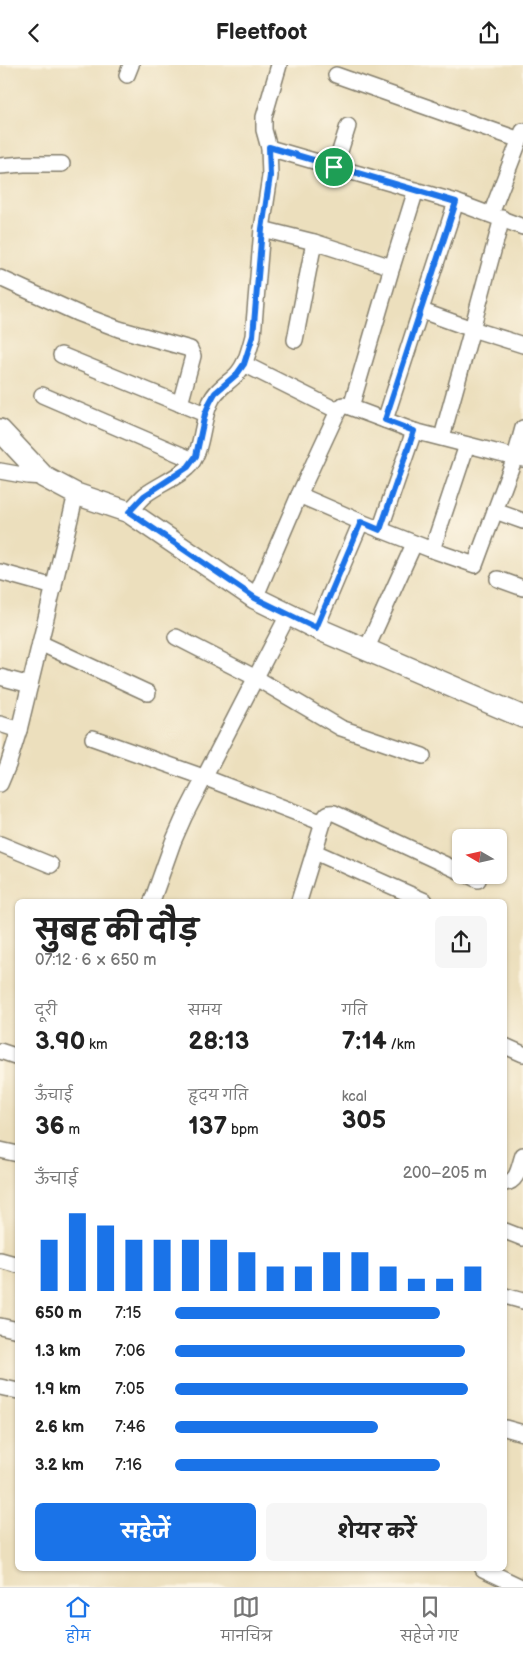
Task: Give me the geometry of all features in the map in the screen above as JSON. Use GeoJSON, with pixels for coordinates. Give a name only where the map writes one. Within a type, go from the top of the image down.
{"type":"FeatureCollection","features":[{"type":"Feature","properties":{"kind":"street"},"geometry":{"type":"LineString","coordinates":[[129,512],[144,496],[188,467],[196,456],[205,414],[215,393],[237,374],[244,364],[253,336],[262,229],[270,176],[269,147],[264,130],[264,117],[278,65]]}},
{"type":"Feature","properties":{"kind":"street"},"geometry":{"type":"LineString","coordinates":[[336,75],[522,135],[496,216],[472,329],[442,437]]}},
{"type":"Feature","properties":{"kind":"street"},"geometry":{"type":"LineString","coordinates":[[334,167],[348,126]]}},
{"type":"Feature","properties":{"kind":"street"},"geometry":{"type":"LineString","coordinates":[[269,147],[456,202],[523,227]]}},
{"type":"Feature","properties":{"kind":"street"},"geometry":{"type":"LineString","coordinates":[[0,166],[24,163],[62,165]]}},
{"type":"Feature","properties":{"kind":"street"},"geometry":{"type":"LineString","coordinates":[[255,598],[299,495],[345,409],[416,190]]}},
{"type":"Feature","properties":{"kind":"street"},"geometry":{"type":"LineString","coordinates":[[385,420],[456,202]]}},
{"type":"Feature","properties":{"kind":"street"},"geometry":{"type":"LineString","coordinates":[[262,229],[314,242],[392,267]]}},
{"type":"Feature","properties":{"kind":"street"},"geometry":{"type":"LineString","coordinates":[[295,341],[314,242]]}},
{"type":"Feature","properties":{"kind":"street"},"geometry":{"type":"LineString","coordinates":[[0,278],[77,313],[119,329],[190,349],[193,356],[180,404]]}},
{"type":"Feature","properties":{"kind":"street"},"geometry":{"type":"LineString","coordinates":[[422,311],[523,345]]}},
{"type":"Feature","properties":{"kind":"street"},"geometry":{"type":"LineString","coordinates":[[61,355],[205,414]]}},
{"type":"Feature","properties":{"kind":"street"},"geometry":{"type":"LineString","coordinates":[[244,364],[345,409],[385,420],[414,431],[519,458]]}},
{"type":"Feature","properties":{"kind":"street"},"geometry":{"type":"LineString","coordinates":[[42,395],[193,460]]}},
{"type":"Feature","properties":{"kind":"street"},"geometry":{"type":"LineString","coordinates":[[299,495],[414,544],[475,565],[495,511],[519,458],[523,428]]}},
{"type":"Feature","properties":{"kind":"street"},"geometry":{"type":"LineString","coordinates":[[0,430],[44,477],[76,494],[129,512],[255,598],[316,628],[523,717]]}},
{"type":"Feature","properties":{"kind":"street"},"geometry":{"type":"LineString","coordinates":[[380,530],[414,431]]}},
{"type":"Feature","properties":{"kind":"street"},"geometry":{"type":"LineString","coordinates":[[432,550],[467,445]]}},
{"type":"Feature","properties":{"kind":"street"},"geometry":{"type":"LineString","coordinates":[[0,471],[44,477]]}},
{"type":"Feature","properties":{"kind":"street"},"geometry":{"type":"LineString","coordinates":[[0,783],[8,765],[30,685],[76,494]]}},
{"type":"Feature","properties":{"kind":"street"},"geometry":{"type":"LineString","coordinates":[[495,511],[523,521]]}},
{"type":"Feature","properties":{"kind":"street"},"geometry":{"type":"LineString","coordinates":[[316,628],[361,522]]}},
{"type":"Feature","properties":{"kind":"street"},"geometry":{"type":"LineString","coordinates":[[366,649],[414,544]]}},
{"type":"Feature","properties":{"kind":"street"},"geometry":{"type":"LineString","coordinates":[[0,572],[54,587]]}},
{"type":"Feature","properties":{"kind":"street"},"geometry":{"type":"LineString","coordinates":[[498,579],[523,588]]}},
{"type":"Feature","properties":{"kind":"street"},"geometry":{"type":"LineString","coordinates":[[153,899],[173,842],[288,615]]}},
{"type":"Feature","properties":{"kind":"street"},"geometry":{"type":"LineString","coordinates":[[176,637],[256,678],[342,727],[364,737],[423,756]]}},
{"type":"Feature","properties":{"kind":"street"},"geometry":{"type":"LineString","coordinates":[[40,643],[148,693]]}},
{"type":"Feature","properties":{"kind":"street"},"geometry":{"type":"LineString","coordinates":[[0,677],[30,685]]}},
{"type":"Feature","properties":{"kind":"street"},"geometry":{"type":"LineString","coordinates":[[0,724],[18,730]]}},
{"type":"Feature","properties":{"kind":"street"},"geometry":{"type":"LineString","coordinates":[[93,738],[206,778],[323,823]]}},
{"type":"Feature","properties":{"kind":"street"},"geometry":{"type":"LineString","coordinates":[[300,899],[323,823],[329,812],[452,868]]}},
{"type":"Feature","properties":{"kind":"street"},"geometry":{"type":"LineString","coordinates":[[0,845],[50,865]]}},
{"type":"Feature","properties":{"kind":"street"},"geometry":{"type":"LineString","coordinates":[[315,852],[421,899]]}},
{"type":"Feature","properties":{"kind":"street"},"geometry":{"type":"LineString","coordinates":[[507,1048],[523,1054]]}},
{"type":"Feature","properties":{"kind":"street"},"geometry":{"type":"LineString","coordinates":[[0,1051],[15,1056]]}},
{"type":"Feature","properties":{"kind":"street"},"geometry":{"type":"LineString","coordinates":[[0,1150],[15,1153]]}},
{"type":"Feature","properties":{"kind":"street"},"geometry":{"type":"LineString","coordinates":[[513,1184],[523,1155]]}},
{"type":"Feature","properties":{"kind":"street"},"geometry":{"type":"LineString","coordinates":[[507,1232],[523,1238]]}},
{"type":"Feature","properties":{"kind":"street"},"geometry":{"type":"LineString","coordinates":[[0,1260],[15,1264]]}},
{"type":"Feature","properties":{"kind":"street"},"geometry":{"type":"LineString","coordinates":[[507,1297],[523,1301]]}},
{"type":"Feature","properties":{"kind":"street"},"geometry":{"type":"LineString","coordinates":[[0,1326],[15,1329]]}},
{"type":"Feature","properties":{"kind":"street"},"geometry":{"type":"LineString","coordinates":[[0,1387],[15,1390]]}},
{"type":"Feature","properties":{"kind":"street"},"geometry":{"type":"LineString","coordinates":[[507,1429],[523,1433]]}},
{"type":"Feature","properties":{"kind":"street"},"geometry":{"type":"LineString","coordinates":[[488,1571],[521,1587]]}},
{"type":"Feature","properties":{"kind":"route"},"geometry":{"type":"LineString","coordinates":[[269,147],[334,167],[456,202],[385,420],[414,431],[380,530],[361,522],[316,628],[255,598],[129,512],[144,496],[188,467],[196,456],[205,414],[210,402],[215,393],[237,374],[244,364],[253,336],[262,229],[270,176],[269,147]]}}]}
